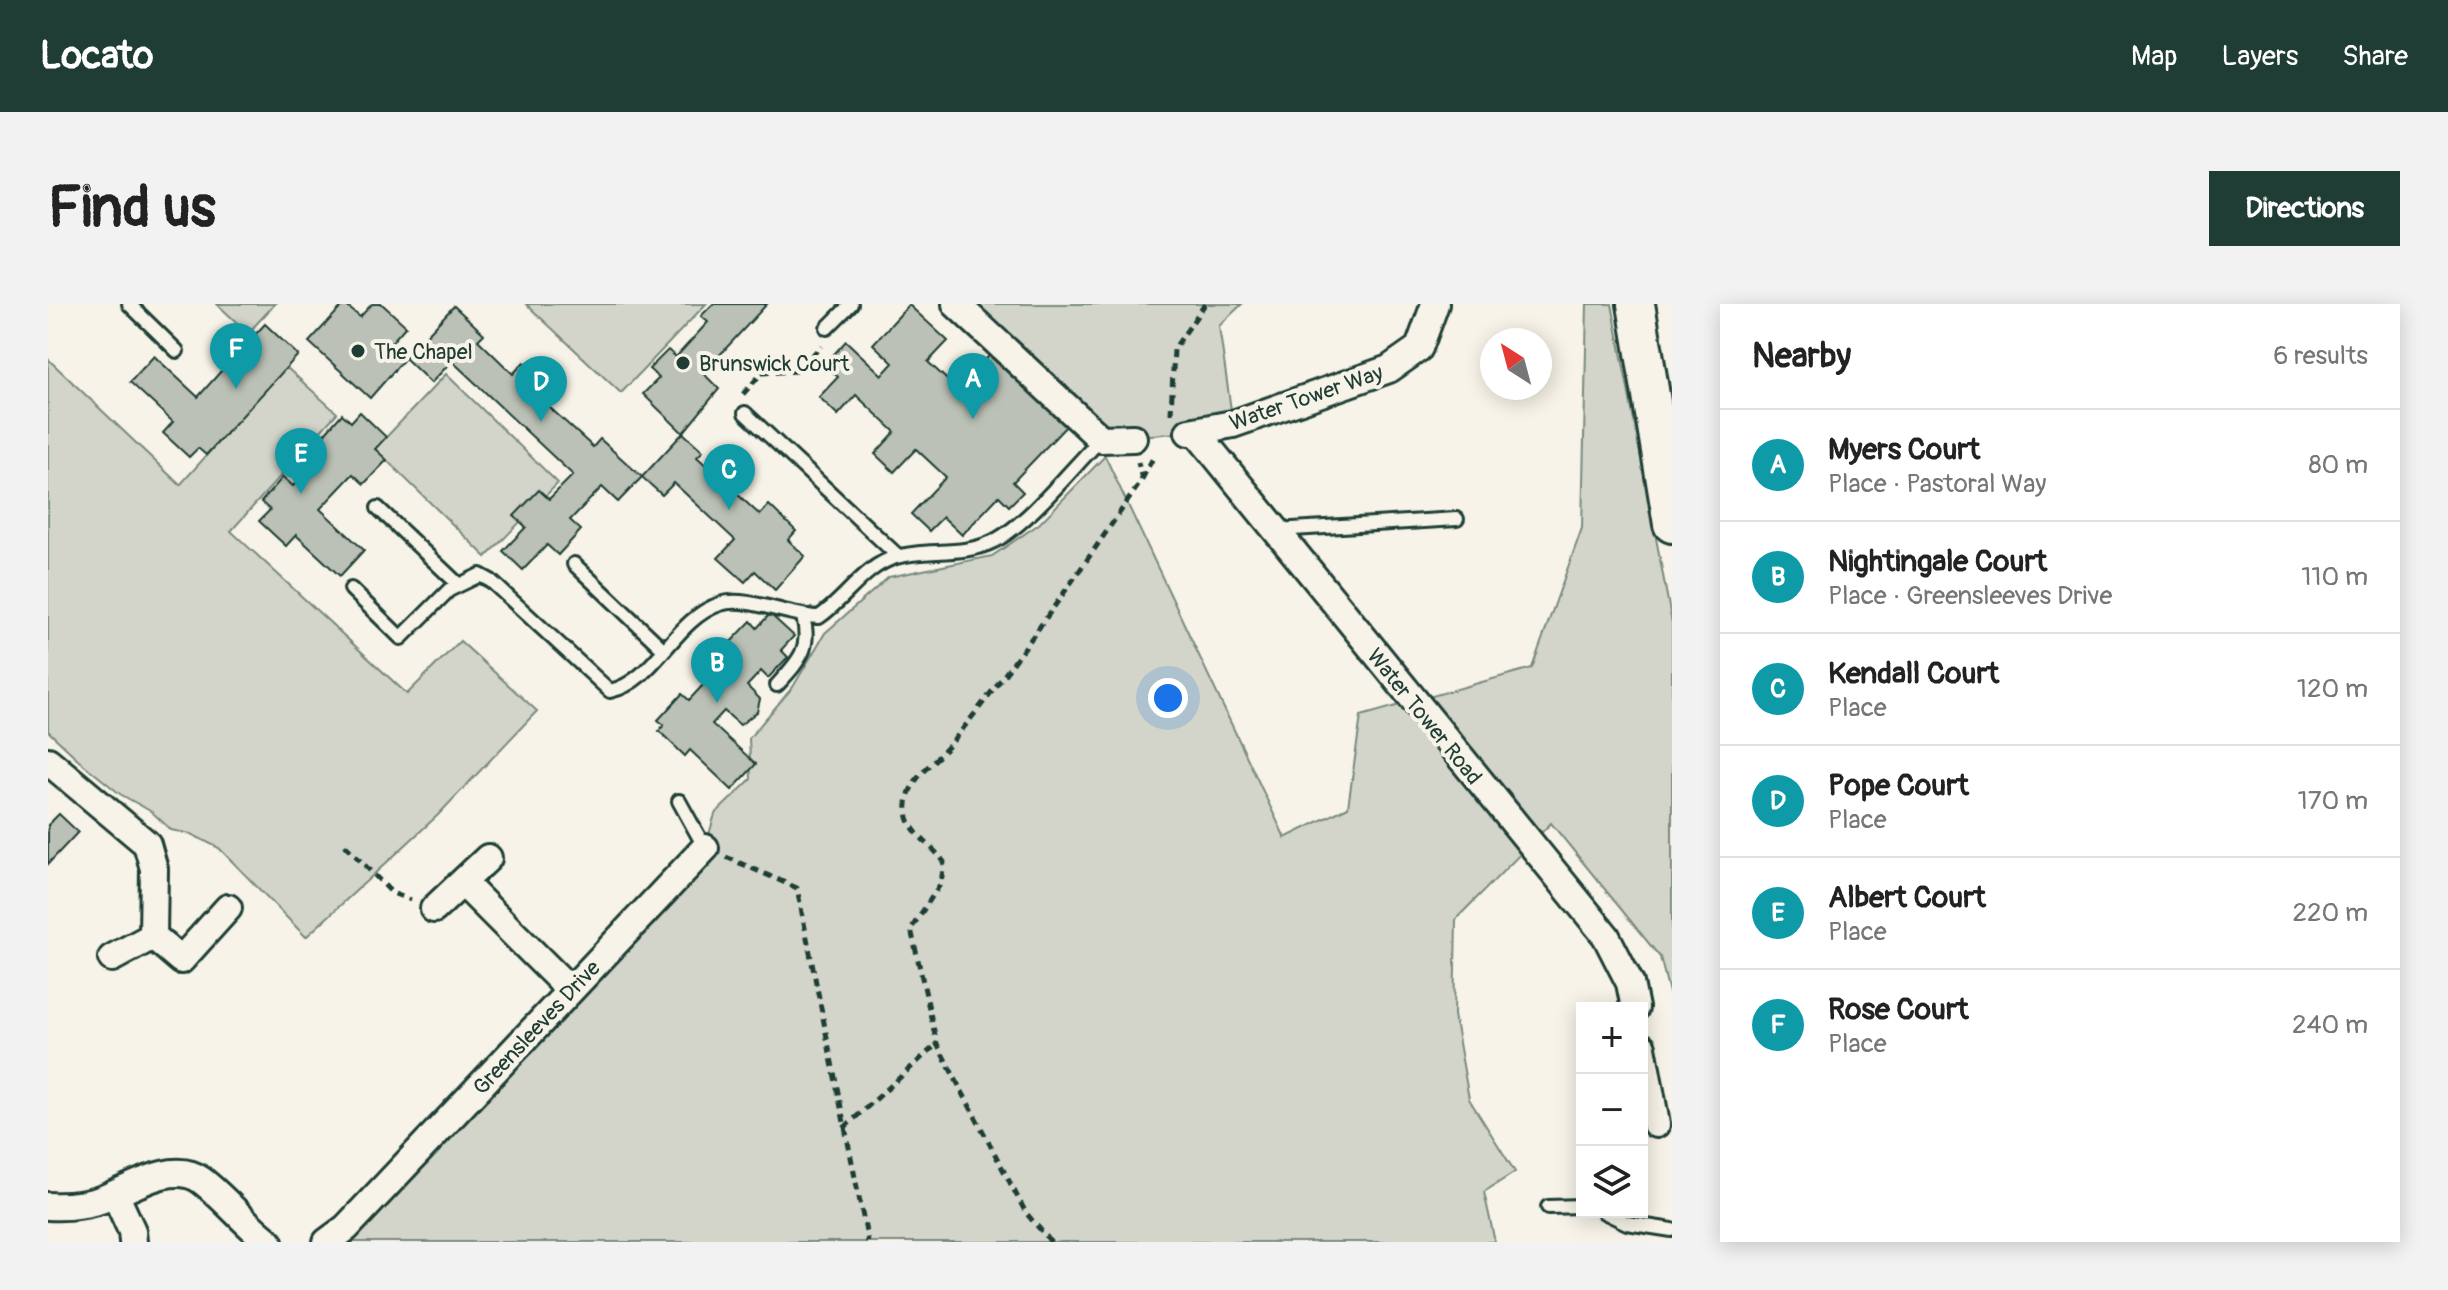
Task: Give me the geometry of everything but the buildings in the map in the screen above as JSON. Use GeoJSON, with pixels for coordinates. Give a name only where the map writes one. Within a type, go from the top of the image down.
{"type":"FeatureCollection","features":[{"type":"Feature","properties":{"kind":"main road"},"geometry":{"type":"LineString","coordinates":[[1636,304],[1672,524]]}},
{"type":"Feature","properties":{"kind":"street"},"geometry":{"type":"LineString","coordinates":[[956,304],[1101,439],[1133,438]]}},
{"type":"Feature","properties":{"kind":"street","name":"Water Tower Way"},"geometry":{"type":"LineString","coordinates":[[1185,429],[1389,369],[1419,348],[1435,304]]}},
{"type":"Feature","properties":{"kind":"street","name":"Water Tower Road"},"geometry":{"type":"LineString","coordinates":[[1185,429],[1273,530],[1606,936],[1630,983],[1634,1002]]}},
{"type":"Feature","properties":{"kind":"street"},"geometry":{"type":"LineString","coordinates":[[48,761],[147,844],[154,869],[153,936]]}},
{"type":"Feature","properties":{"kind":"street","name":"Greensleeves Drive"},"geometry":{"type":"LineString","coordinates":[[327,1242],[346,1228],[705,848]]}},
{"type":"Feature","properties":{"kind":"street"},"geometry":{"type":"LineString","coordinates":[[434,909],[488,858]]}},
{"type":"Feature","properties":{"kind":"street"},"geometry":{"type":"LineString","coordinates":[[463,883],[570,990]]}},
{"type":"Feature","properties":{"kind":"street"},"geometry":{"type":"LineString","coordinates":[[153,936],[181,960],[228,908]]}},
{"type":"Feature","properties":{"kind":"street"},"geometry":{"type":"LineString","coordinates":[[112,958],[153,936]]}},
{"type":"Feature","properties":{"kind":"street"},"geometry":{"type":"LineString","coordinates":[[1647,1074],[1656,1124]]}},
{"type":"Feature","properties":{"kind":"street"},"geometry":{"type":"LineString","coordinates":[[48,1206],[77,1206],[160,1176],[198,1177],[269,1242]]}},
{"type":"Feature","properties":{"kind":"street"},"geometry":{"type":"LineString","coordinates":[[115,1194],[132,1231],[133,1242]]}},
{"type":"Feature","properties":{"kind":"lane"},"geometry":{"type":"LineString","coordinates":[[129,304],[177,351]]}},
{"type":"Feature","properties":{"kind":"lane"},"geometry":{"type":"LineString","coordinates":[[827,328],[851,304]]}},
{"type":"Feature","properties":{"kind":"lane"},"geometry":{"type":"LineString","coordinates":[[745,413],[898,556]]}},
{"type":"Feature","properties":{"kind":"lane"},"geometry":{"type":"LineString","coordinates":[[351,589],[401,638],[458,584],[480,575],[491,581],[610,691],[627,687],[693,618],[723,603],[819,617],[838,604],[872,568],[898,556],[954,552],[994,541],[1101,439]]}},
{"type":"Feature","properties":{"kind":"lane"},"geometry":{"type":"LineString","coordinates":[[378,508],[458,584]]}},
{"type":"Feature","properties":{"kind":"lane"},"geometry":{"type":"LineString","coordinates":[[1273,530],[1457,519]]}},
{"type":"Feature","properties":{"kind":"lane"},"geometry":{"type":"LineString","coordinates":[[574,564],[663,649]]}},
{"type":"Feature","properties":{"kind":"lane"},"geometry":{"type":"LineString","coordinates":[[777,685],[806,653],[807,631],[803,617]]}},
{"type":"Feature","properties":{"kind":"lane"},"geometry":{"type":"LineString","coordinates":[[679,801],[705,848]]}},
{"type":"Feature","properties":{"kind":"lane"},"geometry":{"type":"LineString","coordinates":[[1548,1207],[1576,1206]]}},
{"type":"Feature","properties":{"kind":"lane"},"geometry":{"type":"LineString","coordinates":[[1619,1218],[1636,1225],[1672,1230]]}},
{"type":"Feature","properties":{"kind":"path"},"geometry":{"type":"LineString","coordinates":[[1185,429],[1174,349],[1205,304]]}},
{"type":"Feature","properties":{"kind":"path"},"geometry":{"type":"LineString","coordinates":[[745,413],[736,403],[762,373],[798,371],[824,343],[827,328]]}},
{"type":"Feature","properties":{"kind":"path"},"geometry":{"type":"LineString","coordinates":[[1133,438],[1142,480]]}},
{"type":"Feature","properties":{"kind":"path"},"geometry":{"type":"LineString","coordinates":[[1051,1242],[1026,1213],[937,1044],[911,929],[941,883],[944,862],[909,827],[907,802],[920,774],[948,747],[994,690],[1142,480],[1159,445]]}},
{"type":"Feature","properties":{"kind":"path"},"geometry":{"type":"LineString","coordinates":[[345,845],[392,893],[434,909]]}},
{"type":"Feature","properties":{"kind":"path"},"geometry":{"type":"LineString","coordinates":[[705,848],[797,888],[868,1242]]}},
{"type":"Feature","properties":{"kind":"path"},"geometry":{"type":"LineString","coordinates":[[843,1128],[937,1044]]}},
{"type":"Feature","properties":{"kind":"shaded area"},"geometry":{"type":"Polygon","coordinates":[[[217,304],[275,304],[248,333],[217,304]]]}},
{"type":"Feature","properties":{"kind":"shaded area"},"geometry":{"type":"Polygon","coordinates":[[[526,304],[706,304],[621,393],[526,304]]]}},
{"type":"Feature","properties":{"kind":"shaded area"},"geometry":{"type":"Polygon","coordinates":[[[956,304],[1242,304],[1219,326],[1233,424],[1189,432],[1101,439],[956,304]]]}},
{"type":"Feature","properties":{"kind":"shaded area"},"geometry":{"type":"Polygon","coordinates":[[[1587,304],[1612,304],[1672,623],[1672,1004],[1660,957],[1551,823],[1456,919],[1454,1015],[1469,1099],[1515,1172],[1484,1192],[1495,1242],[327,1242],[705,848],[715,814],[751,779],[749,738],[793,687],[825,633],[889,577],[992,556],[1039,524],[1105,456],[1285,838],[1348,807],[1361,716],[1532,668],[1582,528],[1587,304]]]}},
{"type":"Feature","properties":{"kind":"shaded area"},"geometry":{"type":"Polygon","coordinates":[[[48,359],[180,485],[286,367],[337,413],[231,531],[407,694],[460,641],[537,711],[438,815],[306,937],[219,848],[191,834],[171,830],[152,812],[120,794],[48,731],[48,359]]]}},
{"type":"Feature","properties":{"kind":"shaded area"},"geometry":{"type":"Polygon","coordinates":[[[446,374],[558,483],[486,557],[375,449],[446,374]]]}},
{"type":"Feature","properties":{"kind":"place","name":"The Chapel"},"geometry":{"type":"Point","coordinates":[358,351]}},
{"type":"Feature","properties":{"kind":"place","name":"Brunswick Court"},"geometry":{"type":"Point","coordinates":[683,363]}},
{"type":"Feature","properties":{"kind":"place","name":"Rose Court"},"geometry":{"type":"Point","coordinates":[236,389]}},
{"type":"Feature","properties":{"kind":"place","name":"Myers Court"},"geometry":{"type":"Point","coordinates":[973,419]}},
{"type":"Feature","properties":{"kind":"place","name":"Pope Court"},"geometry":{"type":"Point","coordinates":[541,422]}},
{"type":"Feature","properties":{"kind":"place","name":"Albert Court"},"geometry":{"type":"Point","coordinates":[301,494]}},
{"type":"Feature","properties":{"kind":"place","name":"Kendall Court"},"geometry":{"type":"Point","coordinates":[729,510]}},
{"type":"Feature","properties":{"kind":"place","name":"Nightingale Court"},"geometry":{"type":"Point","coordinates":[717,703]}}]}
